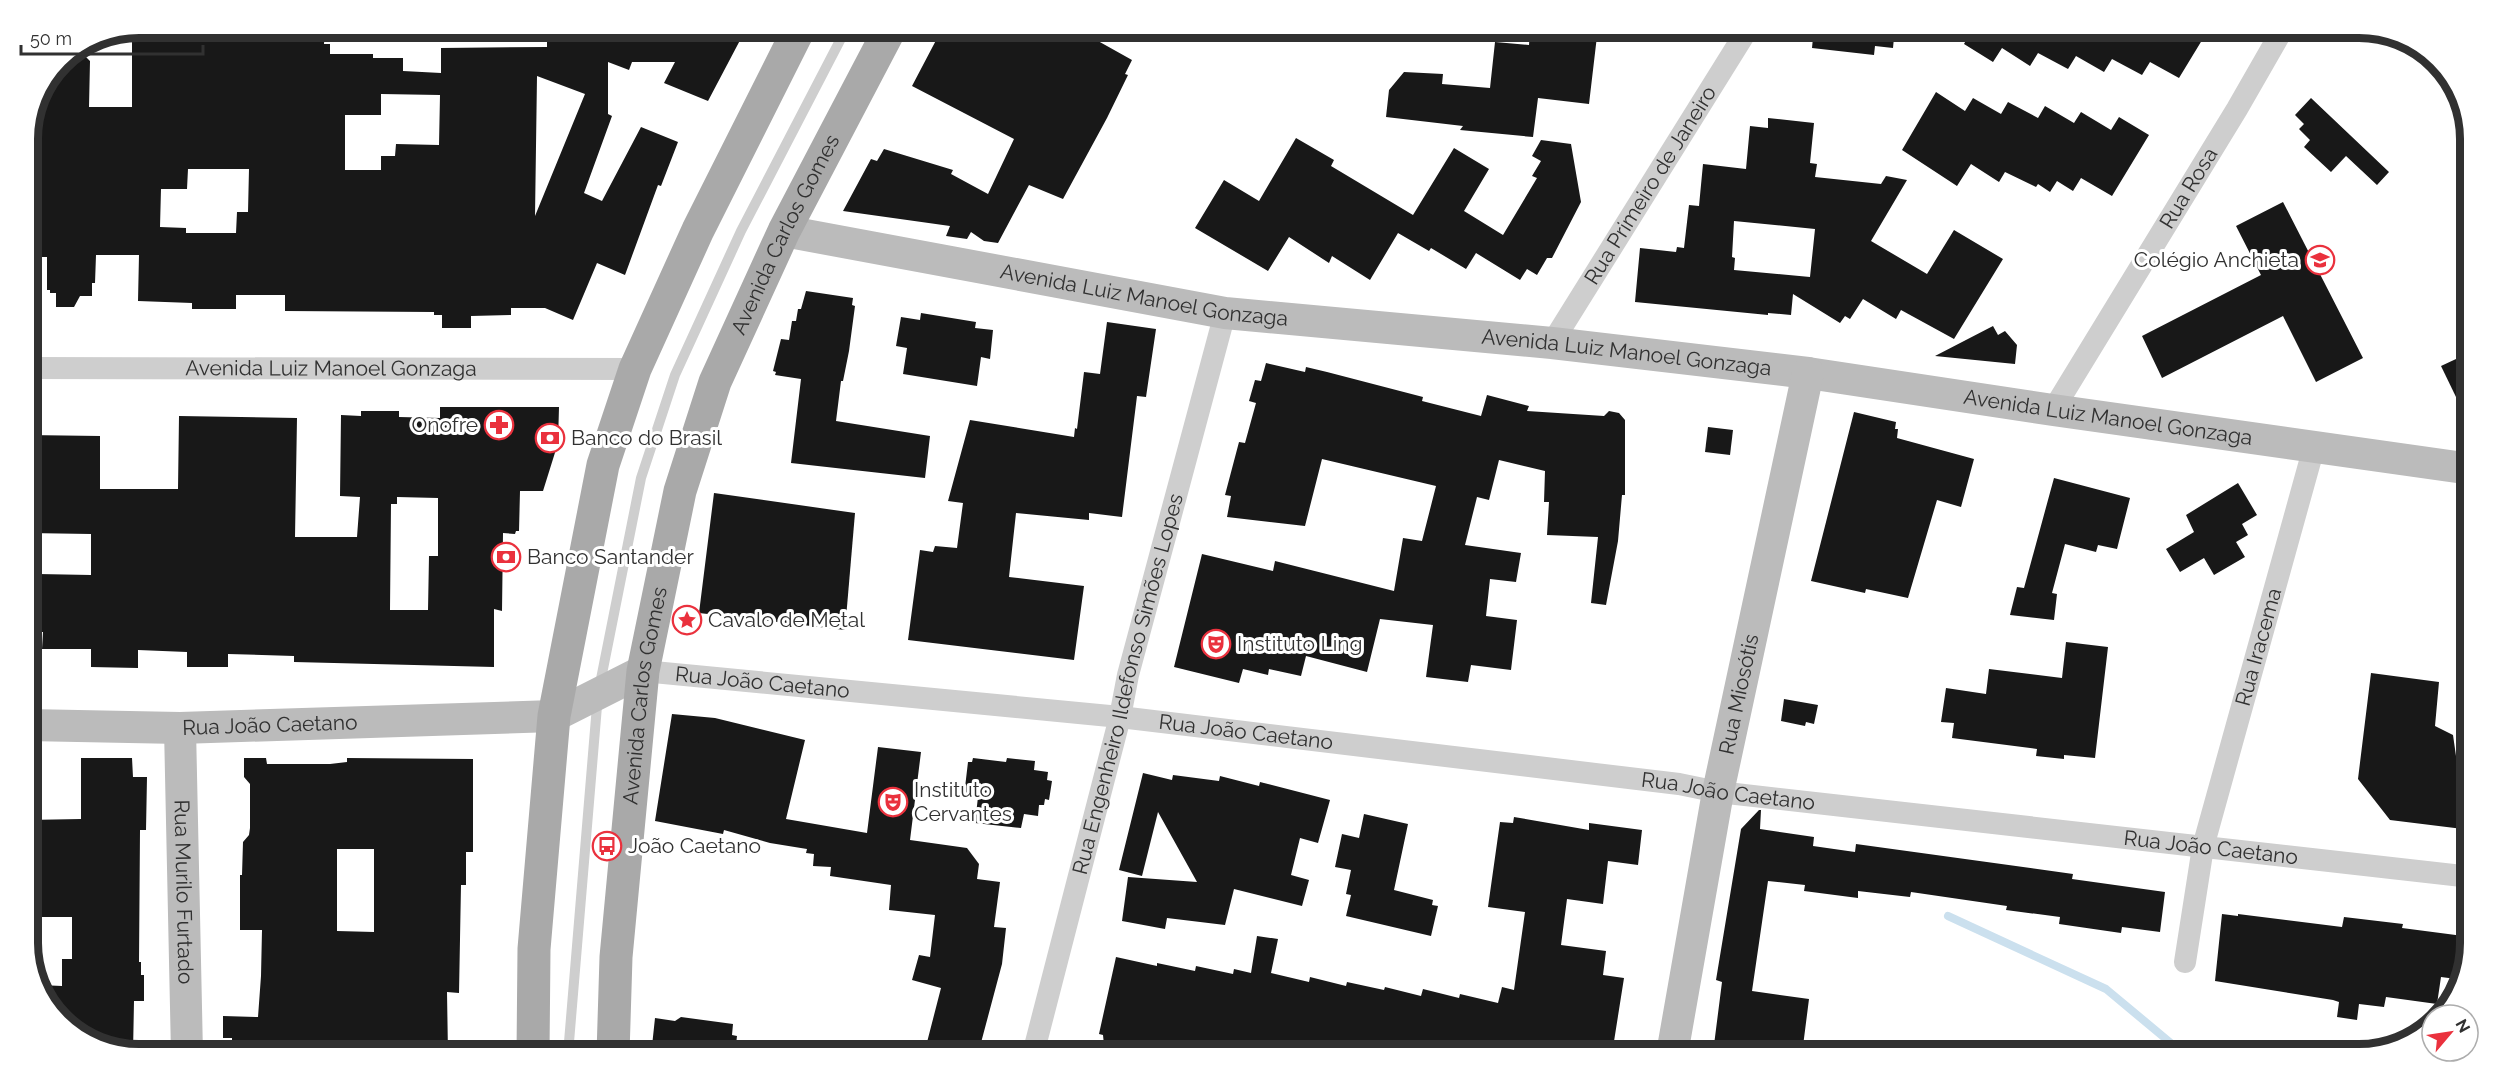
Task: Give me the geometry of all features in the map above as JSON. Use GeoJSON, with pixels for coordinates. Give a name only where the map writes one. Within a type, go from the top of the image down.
{"type":"FeatureCollection","features":[{"type":"Feature","properties":{"kind":"main road"},"geometry":{"type":"LineString","coordinates":[[533,1043],[534,949],[554,716],[603,465],[635,369],[698,230],[794,38]]}},
{"type":"Feature","properties":{"kind":"main road","name":"Avenida Carlos Gomes"},"geometry":{"type":"LineString","coordinates":[[613,1043],[616,957],[643,671],[680,491],[715,382],[784,231],[885,38]]}},
{"type":"Feature","properties":{"kind":"street","name":"Rua Primeiro de Janeiro"},"geometry":{"type":"LineString","coordinates":[[1552,343],[1742,38]]}},
{"type":"Feature","properties":{"kind":"street","name":"Rua Rosa"},"geometry":{"type":"LineString","coordinates":[[2053,410],[2231,119],[2278,38]]}},
{"type":"Feature","properties":{"kind":"street","name":"Avenida Luiz Manoel Gonzaga"},"geometry":{"type":"LineString","coordinates":[[784,231],[1225,313],[1552,343],[1808,373],[2460,467]]}},
{"type":"Feature","properties":{"kind":"street","name":"Rua Engenheiro Ildefonso Simões Lopes"},"geometry":{"type":"LineString","coordinates":[[1036,1043],[1120,717],[1128,675],[1225,313]]}},
{"type":"Feature","properties":{"kind":"street","name":"Avenida Luiz Manoel Gonzaga"},"geometry":{"type":"LineString","coordinates":[[38,368],[635,369]]}},
{"type":"Feature","properties":{"kind":"street","name":"Rua Miosótis"},"geometry":{"type":"LineString","coordinates":[[1674,1043],[1718,792],[1808,373]]}},
{"type":"Feature","properties":{"kind":"street","name":"Rua Iracema"},"geometry":{"type":"LineString","coordinates":[[2185,962],[2203,847],[2314,447]]}},
{"type":"Feature","properties":{"kind":"street","name":"Rua João Caetano"},"geometry":{"type":"LineString","coordinates":[[38,725],[180,728],[554,716],[643,671],[1120,717],[1667,783],[1718,792],[2460,876]]}},
{"type":"Feature","properties":{"kind":"street","name":"Rua Murilo Furtado"},"geometry":{"type":"LineString","coordinates":[[180,728],[187,1043]]}},
{"type":"Feature","properties":{"kind":"lane"},"geometry":{"type":"LineString","coordinates":[[569,1043],[598,694],[641,478],[675,375],[741,231],[841,38]]}},
{"type":"Feature","properties":{"kind":"lane"},"geometry":{"type":"LineString","coordinates":[[564,1043],[575,953]]}},
{"type":"Feature","properties":{"kind":"building"},"geometry":{"type":"Polygon","coordinates":[[[132,38],[324,38],[324,44],[330,44],[330,54],[373,54],[373,58],[403,58],[403,71],[441,73],[441,48],[547,47],[547,38],[741,38],[708,101],[664,83],[675,62],[632,62],[629,70],[608,62],[608,114],[612,116],[584,193],[602,201],[641,127],[678,142],[661,186],[658,185],[625,275],[597,263],[573,320],[545,308],[511,308],[511,315],[471,316],[471,328],[442,328],[442,315],[434,315],[434,312],[285,311],[285,295],[236,295],[236,309],[192,309],[192,303],[138,301],[139,255],[96,255],[92,296],[80,296],[74,307],[56,307],[56,293],[50,293],[50,290],[47,290],[47,257],[38,257],[38,132],[41,112],[58,77],[83,54],[90,61],[89,107],[132,107],[132,38]],[[537,76],[535,216],[585,94],[537,76]],[[381,94],[381,115],[345,115],[345,170],[381,170],[381,156],[395,156],[396,144],[439,145],[440,95],[381,94]],[[188,169],[187,189],[161,189],[160,227],[186,228],[186,233],[236,233],[237,212],[248,212],[249,169],[188,169]]]}},
{"type":"Feature","properties":{"kind":"building"},"geometry":{"type":"Polygon","coordinates":[[[937,38],[1093,38],[1132,60],[1125,74],[1128,75],[1107,118],[1063,199],[1029,185],[998,243],[984,241],[971,232],[967,239],[946,236],[950,226],[843,211],[871,159],[877,161],[884,149],[953,170],[951,174],[988,194],[1014,139],[912,86],[937,38]]]}},
{"type":"Feature","properties":{"kind":"building"},"geometry":{"type":"Polygon","coordinates":[[[1529,38],[1597,38],[1589,104],[1538,98],[1533,137],[1460,130],[1463,126],[1386,117],[1389,90],[1404,72],[1443,74],[1442,84],[1490,88],[1495,42],[1529,45],[1529,38]]]}},
{"type":"Feature","properties":{"kind":"building"},"geometry":{"type":"Polygon","coordinates":[[[1813,38],[1894,38],[1893,48],[1875,46],[1874,55],[1812,48],[1813,38]]]}},
{"type":"Feature","properties":{"kind":"building"},"geometry":{"type":"Polygon","coordinates":[[[1967,38],[2203,38],[2179,78],[2150,62],[2142,75],[2112,59],[2104,72],[2076,56],[2068,69],[2038,53],[2030,66],[2002,48],[1993,62],[1964,44],[1967,38]]]}},
{"type":"Feature","properties":{"kind":"building"},"geometry":{"type":"Polygon","coordinates":[[[1936,92],[1965,111],[1973,98],[2001,114],[2008,102],[2038,118],[2045,106],[2074,123],[2081,112],[2111,130],[2119,117],[2149,135],[2112,196],[2081,178],[2073,191],[2057,181],[2050,192],[2038,184],[2036,187],[2005,172],[1999,182],[1971,164],[1957,186],[1902,150],[1936,92]]]}},
{"type":"Feature","properties":{"kind":"building"},"geometry":{"type":"Polygon","coordinates":[[[2311,98],[2389,172],[2377,185],[2346,156],[2331,172],[2304,147],[2310,140],[2299,129],[2304,124],[2295,115],[2311,98]]]}},
{"type":"Feature","properties":{"kind":"building"},"geometry":{"type":"Polygon","coordinates":[[[1768,118],[1814,123],[1810,163],[1817,164],[1815,177],[1881,184],[1886,176],[1907,180],[1871,241],[1927,274],[1954,230],[2003,259],[1954,339],[1901,310],[1896,319],[1863,299],[1850,319],[1845,316],[1840,323],[1793,294],[1791,315],[1768,313],[1768,315],[1635,302],[1640,248],[1676,252],[1677,247],[1684,248],[1689,205],[1699,206],[1703,164],[1746,169],[1750,126],[1768,128],[1768,118]],[[1734,221],[1732,257],[1735,258],[1734,270],[1810,277],[1815,229],[1734,221]]]}},
{"type":"Feature","properties":{"kind":"building"},"geometry":{"type":"Polygon","coordinates":[[[1296,138],[1334,160],[1331,166],[1413,215],[1454,148],[1489,169],[1464,211],[1503,235],[1537,178],[1532,176],[1541,161],[1532,156],[1541,140],[1571,144],[1581,202],[1552,258],[1547,258],[1537,275],[1527,269],[1520,280],[1476,253],[1466,269],[1431,248],[1429,251],[1398,233],[1370,280],[1332,256],[1329,263],[1289,237],[1268,271],[1195,228],[1224,180],[1259,201],[1296,138]]]}},
{"type":"Feature","properties":{"kind":"building"},"geometry":{"type":"Polygon","coordinates":[[[2283,202],[2363,358],[2316,382],[2283,316],[2162,378],[2142,336],[2261,275],[2236,226],[2283,202]]]}},
{"type":"Feature","properties":{"kind":"building"},"geometry":{"type":"Polygon","coordinates":[[[806,291],[853,298],[852,305],[855,306],[836,421],[930,436],[925,478],[791,463],[801,379],[775,375],[776,372],[773,371],[781,339],[789,340],[792,321],[796,321],[798,309],[801,309],[806,291]]]}},
{"type":"Feature","properties":{"kind":"building"},"geometry":{"type":"Polygon","coordinates":[[[921,313],[976,322],[975,328],[993,330],[990,359],[981,357],[977,386],[903,374],[907,348],[896,346],[901,317],[920,320],[921,313]]]}},
{"type":"Feature","properties":{"kind":"building"},"geometry":{"type":"Polygon","coordinates":[[[1107,322],[1156,329],[1146,397],[1137,396],[1122,517],[1089,513],[1089,520],[1016,513],[1009,577],[1084,586],[1074,660],[908,640],[920,550],[933,552],[935,546],[957,548],[963,503],[948,501],[970,420],[1074,437],[1084,372],[1100,374],[1107,322]]]}},
{"type":"Feature","properties":{"kind":"building"},"geometry":{"type":"Polygon","coordinates":[[[1993,326],[1998,335],[2005,331],[2017,345],[2015,364],[1935,356],[1993,326]]]}},
{"type":"Feature","properties":{"kind":"building"},"geometry":{"type":"Polygon","coordinates":[[[2460,357],[2460,405],[2441,366],[2460,357]]]}},
{"type":"Feature","properties":{"kind":"building"},"geometry":{"type":"Polygon","coordinates":[[[1266,363],[1305,372],[1306,367],[1327,372],[1423,397],[1422,401],[1481,416],[1487,395],[1529,406],[1527,411],[1604,416],[1609,411],[1619,413],[1625,420],[1625,495],[1622,495],[1618,541],[1606,605],[1591,603],[1598,537],[1547,535],[1549,502],[1544,502],[1545,471],[1499,460],[1489,500],[1477,497],[1465,545],[1521,553],[1516,582],[1490,579],[1486,616],[1517,620],[1511,670],[1471,665],[1468,682],[1426,677],[1433,625],[1380,619],[1367,672],[1306,656],[1301,676],[1269,669],[1268,675],[1243,669],[1239,683],[1174,667],[1202,554],[1273,571],[1275,561],[1394,591],[1403,538],[1422,541],[1436,486],[1322,459],[1305,526],[1227,517],[1231,496],[1225,495],[1239,442],[1245,443],[1256,403],[1249,401],[1255,380],[1261,381],[1266,363]]]}},
{"type":"Feature","properties":{"kind":"building"},"geometry":{"type":"Polygon","coordinates":[[[440,407],[559,407],[558,443],[543,491],[520,491],[519,531],[515,534],[503,533],[502,611],[494,609],[494,667],[294,662],[294,656],[228,654],[228,667],[187,667],[187,652],[138,650],[138,668],[91,667],[91,649],[42,649],[43,632],[38,632],[38,574],[91,575],[91,534],[38,533],[38,435],[100,436],[100,489],[178,489],[179,416],[297,418],[295,537],[357,537],[360,497],[340,496],[341,415],[361,416],[361,411],[399,411],[399,417],[440,418],[440,407]],[[397,497],[397,504],[391,504],[390,610],[428,610],[429,556],[438,556],[438,498],[397,497]]]}},
{"type":"Feature","properties":{"kind":"building"},"geometry":{"type":"Polygon","coordinates":[[[1854,412],[1896,422],[1897,438],[1974,459],[1961,507],[1937,500],[1908,598],[1866,589],[1865,593],[1811,581],[1854,412]]]}},
{"type":"Feature","properties":{"kind":"building"},"geometry":{"type":"Polygon","coordinates":[[[1708,427],[1733,430],[1730,455],[1705,452],[1708,427]]]}},
{"type":"Feature","properties":{"kind":"building"},"geometry":{"type":"Polygon","coordinates":[[[2054,478],[2130,498],[2117,549],[2098,545],[2096,552],[2065,544],[2052,593],[2057,594],[2054,620],[2010,615],[2017,587],[2024,588],[2054,478]]]}},
{"type":"Feature","properties":{"kind":"building"},"geometry":{"type":"Polygon","coordinates":[[[2238,483],[2257,515],[2242,524],[2248,535],[2236,542],[2245,557],[2214,575],[2204,558],[2180,572],[2166,549],[2194,532],[2186,515],[2238,483]]]}},
{"type":"Feature","properties":{"kind":"building"},"geometry":{"type":"Polygon","coordinates":[[[714,493],[855,513],[845,630],[699,613],[714,493]]]}},
{"type":"Feature","properties":{"kind":"building"},"geometry":{"type":"Polygon","coordinates":[[[2066,642],[2108,647],[2095,758],[2064,755],[2064,759],[2036,756],[2037,749],[1952,738],[1954,723],[1941,722],[1946,688],[1986,694],[1989,669],[2062,678],[2066,642]]]}},
{"type":"Feature","properties":{"kind":"building"},"geometry":{"type":"Polygon","coordinates":[[[2371,673],[2439,682],[2435,726],[2453,735],[2456,756],[2460,757],[2460,829],[2390,820],[2358,779],[2371,673]]]}},
{"type":"Feature","properties":{"kind":"building"},"geometry":{"type":"Polygon","coordinates":[[[1784,699],[1818,705],[1814,724],[1806,722],[1805,726],[1781,721],[1784,699]]]}},
{"type":"Feature","properties":{"kind":"building"},"geometry":{"type":"Polygon","coordinates":[[[672,714],[715,718],[805,740],[786,819],[867,833],[878,747],[921,752],[910,840],[967,848],[979,864],[977,879],[1000,882],[994,927],[1006,928],[1002,964],[981,1043],[927,1043],[941,988],[912,980],[919,955],[930,957],[935,915],[889,910],[891,885],[830,876],[831,867],[813,866],[814,854],[806,853],[807,849],[770,843],[724,830],[723,834],[655,821],[672,714]]]}},
{"type":"Feature","properties":{"kind":"building"},"geometry":{"type":"Polygon","coordinates":[[[81,758],[132,758],[133,777],[147,777],[146,830],[140,830],[139,962],[141,962],[141,975],[144,975],[144,1001],[134,1001],[133,1043],[118,1042],[100,1036],[77,1023],[58,1004],[47,985],[62,986],[62,959],[72,959],[72,917],[38,917],[38,820],[81,819],[81,758]]]}},
{"type":"Feature","properties":{"kind":"building"},"geometry":{"type":"Polygon","coordinates":[[[244,758],[266,758],[267,764],[330,764],[347,762],[347,758],[473,759],[473,852],[466,852],[466,885],[461,885],[459,993],[447,992],[448,1043],[232,1043],[232,1038],[223,1038],[223,1016],[258,1017],[262,930],[240,930],[240,875],[242,875],[243,842],[249,835],[250,828],[250,784],[244,777],[244,758]],[[337,849],[337,931],[374,932],[374,849],[337,849]]]}},
{"type":"Feature","properties":{"kind":"building"},"geometry":{"type":"Polygon","coordinates":[[[973,758],[1006,762],[1007,758],[1035,761],[1034,770],[1048,772],[1047,780],[1052,781],[1049,800],[1045,799],[1044,805],[1039,805],[1038,816],[1024,814],[1021,828],[975,823],[978,797],[964,796],[968,762],[972,762],[973,758]]]}},
{"type":"Feature","properties":{"kind":"building"},"geometry":{"type":"Polygon","coordinates":[[[1143,773],[1172,780],[1173,775],[1219,781],[1220,776],[1259,786],[1260,782],[1330,800],[1318,843],[1300,838],[1291,875],[1309,880],[1302,906],[1234,889],[1225,925],[1167,918],[1165,929],[1122,921],[1128,877],[1197,882],[1158,812],[1142,876],[1119,870],[1143,773]]]}},
{"type":"Feature","properties":{"kind":"building"},"geometry":{"type":"Polygon","coordinates":[[[1761,810],[1760,829],[1814,837],[1813,846],[1855,852],[1856,844],[2073,874],[2072,879],[2165,892],[2160,932],[2122,927],[2121,933],[2059,924],[2060,917],[2006,910],[2007,906],[1911,892],[1910,897],[1858,891],[1858,898],[1804,891],[1805,885],[1768,881],[1752,991],[1809,999],[1803,1043],[1714,1043],[1722,982],[1716,980],[1741,829],[1761,810]]]}},
{"type":"Feature","properties":{"kind":"building"},"geometry":{"type":"Polygon","coordinates":[[[1364,814],[1408,824],[1394,890],[1433,900],[1432,905],[1438,906],[1431,936],[1346,916],[1351,895],[1346,894],[1351,870],[1335,867],[1342,834],[1359,838],[1364,814]]]}},
{"type":"Feature","properties":{"kind":"building"},"geometry":{"type":"Polygon","coordinates":[[[1514,817],[1589,830],[1589,823],[1642,830],[1638,865],[1608,861],[1603,904],[1567,899],[1561,945],[1606,951],[1603,975],[1624,978],[1614,1043],[1104,1043],[1103,1035],[1099,1034],[1116,957],[1195,971],[1196,966],[1233,974],[1234,969],[1251,973],[1257,936],[1278,939],[1271,973],[1309,982],[1310,977],[1346,986],[1347,982],[1384,990],[1385,987],[1421,996],[1423,989],[1459,998],[1460,994],[1498,1003],[1502,987],[1514,990],[1525,912],[1488,907],[1500,822],[1513,823],[1514,817]]]}},
{"type":"Feature","properties":{"kind":"building"},"geometry":{"type":"Polygon","coordinates":[[[2222,914],[2342,927],[2344,917],[2403,924],[2402,928],[2460,936],[2459,963],[2454,979],[2441,977],[2437,1003],[2386,997],[2384,1007],[2359,1004],[2357,1020],[2337,1017],[2339,1002],[2215,981],[2222,914]]]}},
{"type":"Feature","properties":{"kind":"building"},"geometry":{"type":"Polygon","coordinates":[[[681,1017],[733,1024],[732,1035],[737,1036],[736,1043],[652,1043],[655,1018],[675,1021],[681,1017]]]}},
{"type":"Feature","properties":{"kind":"waterway"},"geometry":{"type":"LineString","coordinates":[[1948,916],[2106,989],[2171,1043]]}},
{"type":"Feature","properties":{"kind":"place","name":"Colégio Anchieta"},"geometry":{"type":"Point","coordinates":[2320,260]}},
{"type":"Feature","properties":{"kind":"place","name":"Onofre"},"geometry":{"type":"Point","coordinates":[499,425]}},
{"type":"Feature","properties":{"kind":"place","name":"Banco do Brasil"},"geometry":{"type":"Point","coordinates":[550,438]}},
{"type":"Feature","properties":{"kind":"place","name":"Banco Santander"},"geometry":{"type":"Point","coordinates":[506,557]}},
{"type":"Feature","properties":{"kind":"place","name":"Cavalo de Metal"},"geometry":{"type":"Point","coordinates":[687,620]}},
{"type":"Feature","properties":{"kind":"place","name":"Instituto Ling"},"geometry":{"type":"Point","coordinates":[1216,644]}},
{"type":"Feature","properties":{"kind":"place","name":"Instituto Cervantes"},"geometry":{"type":"Point","coordinates":[893,802]}},
{"type":"Feature","properties":{"kind":"place","name":"João Caetano"},"geometry":{"type":"Point","coordinates":[607,846]}}]}
